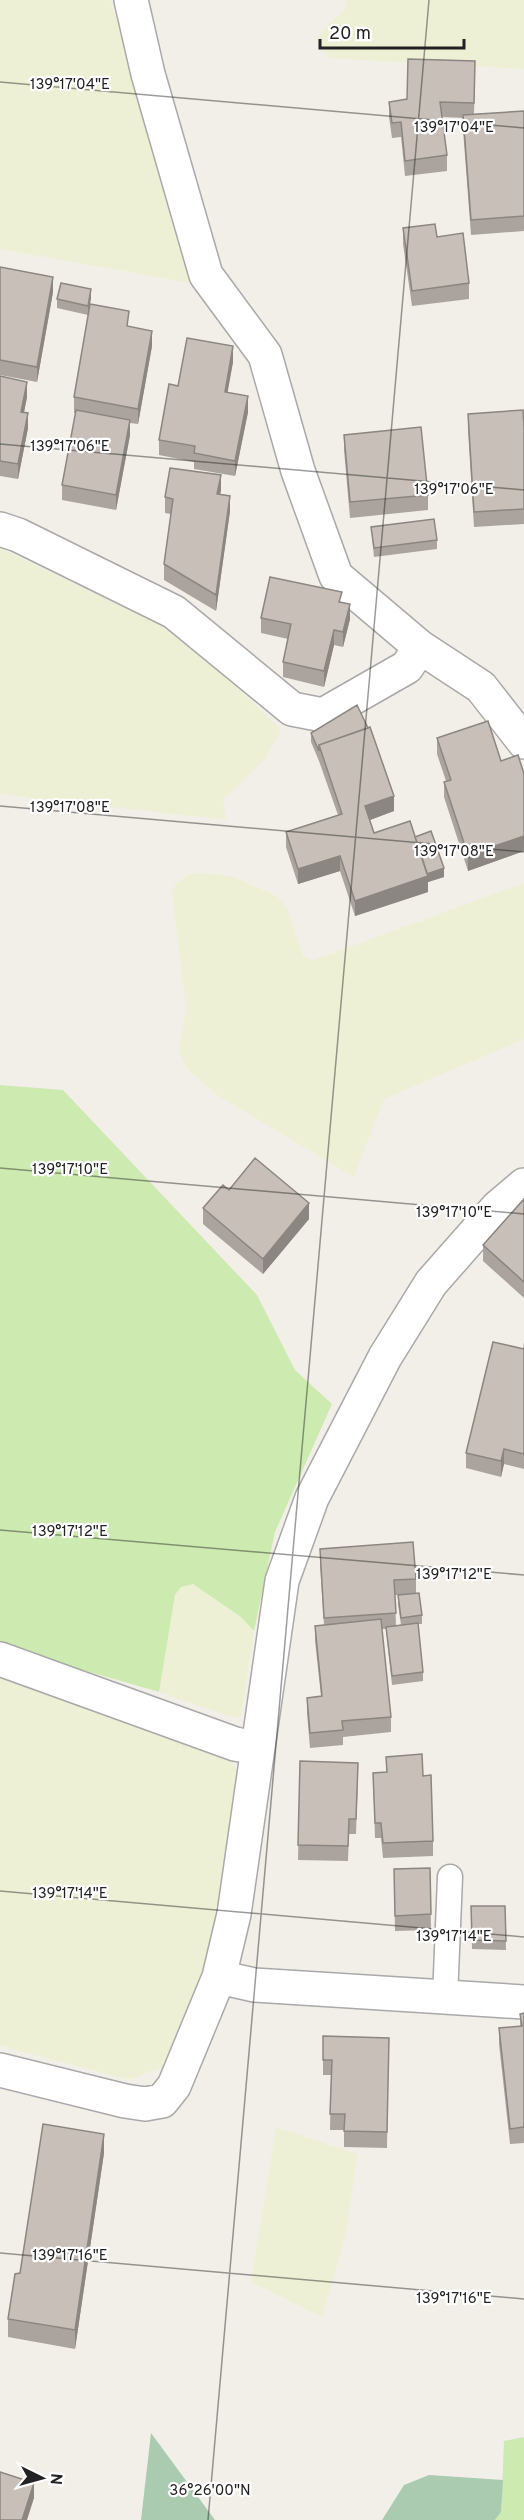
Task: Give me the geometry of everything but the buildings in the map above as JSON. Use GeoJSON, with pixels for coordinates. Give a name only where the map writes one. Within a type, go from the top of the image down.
{"type":"FeatureCollection","features":[{"type":"Feature","properties":{"kind":"street"},"geometry":{"type":"LineString","coordinates":[[131,0],[148,74],[206,275],[265,355],[298,471],[336,576],[420,647],[481,687],[524,742]]}},
{"type":"Feature","properties":{"kind":"street"},"geometry":{"type":"LineString","coordinates":[[0,529],[18,535],[174,612],[292,709],[323,715],[406,667],[420,647]]}},
{"type":"Feature","properties":{"kind":"street"},"geometry":{"type":"LineString","coordinates":[[0,2070],[125,2102],[146,2104],[162,2101],[174,2086],[219,1977],[234,1914],[282,1581],[312,1498],[385,1357],[431,1283],[498,1207],[524,1185]]}},
{"type":"Feature","properties":{"kind":"street"},"geometry":{"type":"LineString","coordinates":[[0,1659],[235,1744],[257,1748]]}},
{"type":"Feature","properties":{"kind":"street"},"geometry":{"type":"LineString","coordinates":[[219,1977],[254,1985],[524,2002]]}},
{"type":"Feature","properties":{"kind":"lane"},"geometry":{"type":"LineString","coordinates":[[445,1998],[450,1877]]}},
{"type":"Feature","properties":{"kind":"green space"},"geometry":{"type":"Polygon","coordinates":[[[0,0],[111,0],[190,283],[0,249],[0,0]]]}},
{"type":"Feature","properties":{"kind":"green space"},"geometry":{"type":"Polygon","coordinates":[[[347,0],[524,0],[524,69],[328,58],[316,39],[346,7],[347,0]]]}},
{"type":"Feature","properties":{"kind":"green space"},"geometry":{"type":"Polygon","coordinates":[[[0,548],[182,635],[281,730],[265,759],[223,800],[226,820],[0,794],[0,548]]]}},
{"type":"Feature","properties":{"kind":"green space"},"geometry":{"type":"Polygon","coordinates":[[[206,873],[234,877],[278,897],[288,910],[303,956],[313,960],[524,883],[524,1039],[384,1099],[354,1177],[217,1095],[187,1069],[179,1052],[186,1008],[172,892],[176,883],[189,874],[206,873]]]}},
{"type":"Feature","properties":{"kind":"green space"},"geometry":{"type":"Polygon","coordinates":[[[0,1085],[63,1090],[257,1295],[295,1370],[332,1404],[275,1532],[254,1631],[241,1617],[193,1584],[181,1587],[175,1595],[159,1692],[0,1646],[0,1085]]]}},
{"type":"Feature","properties":{"kind":"green space"},"geometry":{"type":"Polygon","coordinates":[[[193,1584],[241,1617],[254,1631],[241,1716],[235,1718],[159,1692],[175,1595],[181,1587],[193,1584]]]}},
{"type":"Feature","properties":{"kind":"green space"},"geometry":{"type":"Polygon","coordinates":[[[0,1676],[230,1760],[237,1771],[207,1967],[164,2066],[130,2080],[0,2046],[0,1676]]]}},
{"type":"Feature","properties":{"kind":"green space"},"geometry":{"type":"Polygon","coordinates":[[[276,2127],[358,2154],[344,2242],[322,2317],[251,2282],[276,2127]]]}},
{"type":"Feature","properties":{"kind":"green space"},"geometry":{"type":"Polygon","coordinates":[[[151,2433],[215,2520],[141,2520],[151,2433]]]}},
{"type":"Feature","properties":{"kind":"green space"},"geometry":{"type":"Polygon","coordinates":[[[524,2437],[524,2520],[495,2520],[501,2512],[504,2441],[524,2437]]]}},
{"type":"Feature","properties":{"kind":"green space"},"geometry":{"type":"Polygon","coordinates":[[[429,2475],[503,2480],[501,2512],[495,2520],[382,2520],[404,2485],[429,2475]]]}}]}
